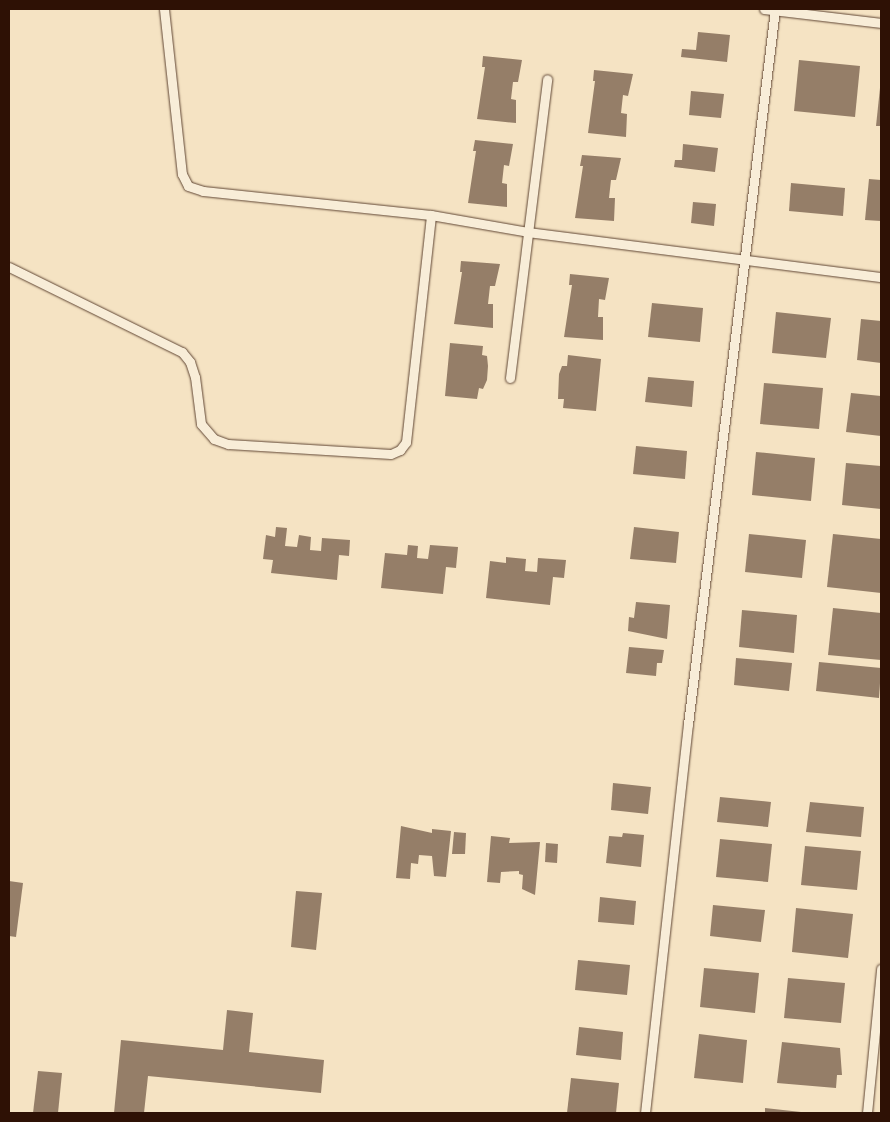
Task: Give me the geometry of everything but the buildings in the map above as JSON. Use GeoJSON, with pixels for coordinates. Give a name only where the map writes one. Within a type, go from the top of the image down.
{"type":"FeatureCollection","features":[{"type":"Feature","properties":{"kind":"lane"},"geometry":{"type":"LineString","coordinates":[[164,9],[182,174],[188,186],[203,191],[431,215],[528,232],[881,277]]}},
{"type":"Feature","properties":{"kind":"lane"},"geometry":{"type":"LineString","coordinates":[[764,9],[881,23]]}},
{"type":"Feature","properties":{"kind":"lane"},"geometry":{"type":"LineString","coordinates":[[646,1113],[688,724],[775,10]]}},
{"type":"Feature","properties":{"kind":"lane"},"geometry":{"type":"LineString","coordinates":[[510,378],[547,79]]}},
{"type":"Feature","properties":{"kind":"lane"},"geometry":{"type":"LineString","coordinates":[[9,267],[182,352],[190,362],[196,377],[201,424],[214,439],[228,444],[391,454],[400,450],[406,442],[431,215]]}},
{"type":"Feature","properties":{"kind":"lane"},"geometry":{"type":"LineString","coordinates":[[867,1113],[881,969]]}}]}
